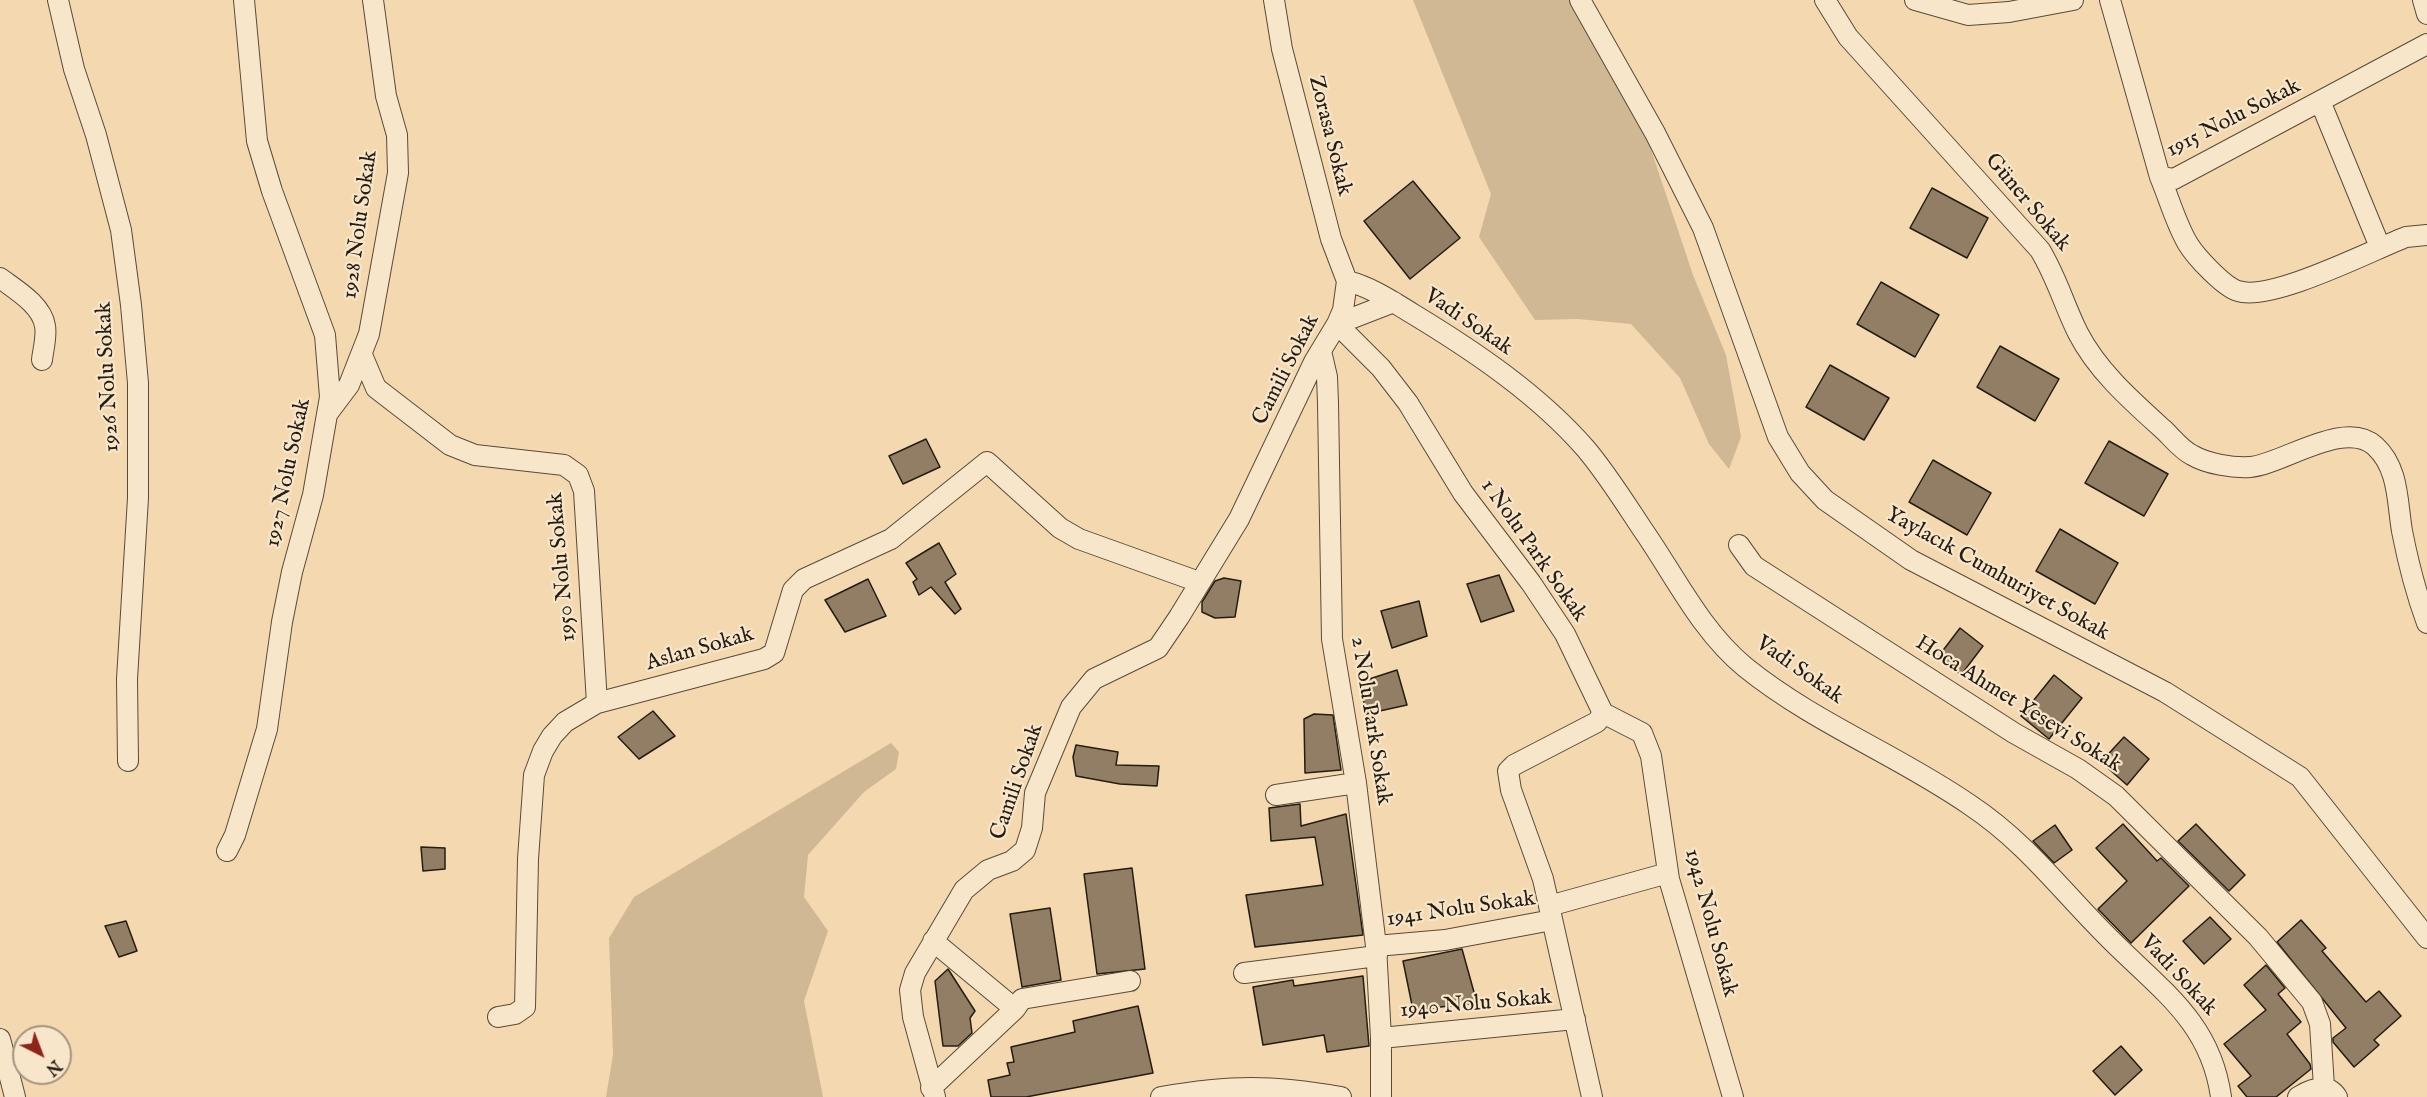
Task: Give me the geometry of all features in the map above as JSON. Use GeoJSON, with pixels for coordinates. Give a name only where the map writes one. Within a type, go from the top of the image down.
{"type":"FeatureCollection","features":[{"type":"Feature","properties":{"kind":"street","name":"1926 Nolu Sokak"},"geometry":{"type":"LineString","coordinates":[[58,0],[74,69],[96,135],[121,230],[131,305],[138,383],[138,498],[127,679],[128,761]]}},
{"type":"Feature","properties":{"kind":"street","name":"1927 Nolu Sokak"},"geometry":{"type":"LineString","coordinates":[[227,851],[235,835],[267,729],[290,582],[313,495],[330,397],[325,335],[272,191],[257,141],[244,0]]}},
{"type":"Feature","properties":{"kind":"street","name":"1928 Nolu Sokak"},"geometry":{"type":"LineString","coordinates":[[327,413],[350,385],[369,334],[398,173],[397,135],[386,96],[373,0]]}},
{"type":"Feature","properties":{"kind":"street","name":"Zorasa Sokak"},"geometry":{"type":"LineString","coordinates":[[1274,0],[1282,49],[1331,239],[1347,281]]}},
{"type":"Feature","properties":{"kind":"street","name":"Yaylacık Cumhuriyet Sokak"},"geometry":{"type":"LineString","coordinates":[[1580,0],[1655,133],[1703,228],[1778,437],[1800,473],[1825,500],[1911,560],[2164,692],[2300,777],[2427,938]]}},
{"type":"Feature","properties":{"kind":"street","name":"Güner Sokak"},"geometry":{"type":"LineString","coordinates":[[1825,0],[1848,37],[2040,250],[2056,277],[2078,334],[2121,392],[2192,455],[2211,462],[2251,467],[2318,443],[2351,437],[2373,444],[2387,460],[2396,487],[2402,530],[2414,585],[2427,623]]}},
{"type":"Feature","properties":{"kind":"street"},"geometry":{"type":"LineString","coordinates":[[1915,0],[1968,15],[2009,12],[2073,0]]}},
{"type":"Feature","properties":{"kind":"street","name":"1915 Nolu Sokak"},"geometry":{"type":"LineString","coordinates":[[2110,0],[2160,177],[2174,179],[2427,44]]}},
{"type":"Feature","properties":{"kind":"street"},"geometry":{"type":"LineString","coordinates":[[2422,0],[2427,14]]}},
{"type":"Feature","properties":{"kind":"street"},"geometry":{"type":"LineString","coordinates":[[2320,101],[2380,247]]}},
{"type":"Feature","properties":{"kind":"street"},"geometry":{"type":"LineString","coordinates":[[2160,177],[2188,244],[2221,280],[2237,291],[2254,293],[2286,287],[2406,237],[2427,235]]}},
{"type":"Feature","properties":{"kind":"street"},"geometry":{"type":"LineString","coordinates":[[0,278],[27,298],[42,318],[46,327],[42,360]]}},
{"type":"Feature","properties":{"kind":"street","name":"Vadi Sokak"},"geometry":{"type":"LineString","coordinates":[[1347,281],[1360,284],[1394,302],[1470,348],[1542,407],[1586,449],[1707,627],[1744,666],[1802,706],[1968,803],[2002,827],[2046,868],[2096,926],[2187,1013],[2203,1038],[2217,1069],[2221,1097]]}},
{"type":"Feature","properties":{"kind":"street","name":"Camili Sokak"},"geometry":{"type":"LineString","coordinates":[[933,1092],[913,1017],[910,990],[915,973],[964,890],[988,870],[1012,861],[1025,850],[1032,828],[1035,793],[1071,707],[1094,679],[1158,648],[1179,617],[1198,582],[1239,519],[1321,351],[1337,324],[1347,281]]}},
{"type":"Feature","properties":{"kind":"street"},"geometry":{"type":"LineString","coordinates":[[1337,324],[1394,302]]}},
{"type":"Feature","properties":{"kind":"street","name":"1 Nolu Park Sokak"},"geometry":{"type":"LineString","coordinates":[[1337,324],[1381,368],[1408,403],[1463,493],[1532,583],[1565,634],[1603,713]]}},
{"type":"Feature","properties":{"kind":"street","name":"2 Nolu Park Sokak"},"geometry":{"type":"LineString","coordinates":[[1321,351],[1328,394],[1332,639],[1356,783],[1377,951],[1381,1097]]}},
{"type":"Feature","properties":{"kind":"street","name":"1950 Nolu Sokak"},"geometry":{"type":"LineString","coordinates":[[362,354],[376,387],[450,445],[474,455],[564,465],[578,475],[584,491],[597,703]]}},
{"type":"Feature","properties":{"kind":"street","name":"Aslan Sokak"},"geometry":{"type":"LineString","coordinates":[[498,1017],[515,1014],[525,1006],[528,859],[534,775],[543,751],[552,736],[565,722],[597,703],[764,659],[774,653],[793,590],[804,579],[891,539],[987,462],[1060,528],[1078,539],[1198,582]]}},
{"type":"Feature","properties":{"kind":"street","name":"Hoca Ahmet Yesevi Sokak"},"geometry":{"type":"LineString","coordinates":[[1739,545],[1754,566],[2014,733],[2078,769],[2116,796],[2258,937],[2312,1002],[2320,1024],[2331,1092]]}},
{"type":"Feature","properties":{"kind":"street"},"geometry":{"type":"LineString","coordinates":[[1592,1097],[1543,879],[1511,790],[1508,771],[1514,765],[1597,722],[1603,713]]}},
{"type":"Feature","properties":{"kind":"street","name":"1942 Nolu Sokak"},"geometry":{"type":"LineString","coordinates":[[1603,713],[1642,733],[1651,756],[1668,873],[1733,1097]]}},
{"type":"Feature","properties":{"kind":"street"},"geometry":{"type":"LineString","coordinates":[[1276,795],[1356,783]]}},
{"type":"Feature","properties":{"kind":"street","name":"1941 Nolu Sokak"},"geometry":{"type":"LineString","coordinates":[[1244,973],[1445,940],[1551,913],[1668,873]]}},
{"type":"Feature","properties":{"kind":"street"},"geometry":{"type":"LineString","coordinates":[[933,941],[1015,1009]]}},
{"type":"Feature","properties":{"kind":"street"},"geometry":{"type":"LineString","coordinates":[[933,1092],[1015,1009],[1022,999],[1131,981]]}},
{"type":"Feature","properties":{"kind":"street","name":"1940 Nolu Sokak"},"geometry":{"type":"LineString","coordinates":[[1381,1038],[1575,1019]]}},
{"type":"Feature","properties":{"kind":"street"},"geometry":{"type":"LineString","coordinates":[[0,1039],[15,1097]]}},
{"type":"Feature","properties":{"kind":"street"},"geometry":{"type":"LineString","coordinates":[[1161,1097],[1243,1086],[1291,1088],[1341,1097]]}},
{"type":"Feature","properties":{"kind":"street"},"geometry":{"type":"LineString","coordinates":[[2298,1097],[2307,1091],[2331,1092]]}},
{"type":"Feature","properties":{"kind":"shaded area"},"geometry":{"type":"Polygon","coordinates":[[[1413,0],[1574,0],[1621,60],[1693,275],[1726,355],[1741,437],[1729,469],[1709,444],[1680,378],[1631,324],[1578,319],[1535,320],[1479,237],[1491,194],[1413,0]]]}},
{"type":"Feature","properties":{"kind":"shaded area"},"geometry":{"type":"Polygon","coordinates":[[[891,743],[899,752],[896,769],[864,792],[808,855],[804,897],[828,931],[804,1001],[823,1097],[606,1097],[613,1055],[609,938],[634,897],[891,743]]]}},
{"type":"Feature","properties":{"kind":"building"},"geometry":{"type":"Polygon","coordinates":[[[1413,181],[1460,238],[1410,279],[1364,221],[1413,181]]]}},
{"type":"Feature","properties":{"kind":"building"},"geometry":{"type":"Polygon","coordinates":[[[1932,188],[1988,218],[1967,258],[1910,228],[1932,188]]]}},
{"type":"Feature","properties":{"kind":"building"},"geometry":{"type":"Polygon","coordinates":[[[1881,282],[1939,315],[1915,357],[1857,324],[1881,282]]]}},
{"type":"Feature","properties":{"kind":"building"},"geometry":{"type":"Polygon","coordinates":[[[2000,346],[2059,379],[2035,421],[1977,387],[2000,346]]]}},
{"type":"Feature","properties":{"kind":"building"},"geometry":{"type":"Polygon","coordinates":[[[1830,365],[1889,398],[1864,440],[1806,407],[1830,365]]]}},
{"type":"Feature","properties":{"kind":"building"},"geometry":{"type":"Polygon","coordinates":[[[926,439],[940,467],[903,484],[889,456],[926,439]]]}},
{"type":"Feature","properties":{"kind":"building"},"geometry":{"type":"Polygon","coordinates":[[[2109,441],[2168,474],[2144,516],[2085,483],[2109,441]]]}},
{"type":"Feature","properties":{"kind":"building"},"geometry":{"type":"Polygon","coordinates":[[[1933,460],[1991,493],[1967,535],[1909,502],[1933,460]]]}},
{"type":"Feature","properties":{"kind":"building"},"geometry":{"type":"Polygon","coordinates":[[[2060,529],[2118,563],[2095,604],[2036,571],[2060,529]]]}},
{"type":"Feature","properties":{"kind":"building"},"geometry":{"type":"Polygon","coordinates":[[[939,543],[956,574],[945,582],[961,609],[955,614],[931,587],[919,595],[913,582],[917,579],[906,563],[939,543]]]}},
{"type":"Feature","properties":{"kind":"building"},"geometry":{"type":"Polygon","coordinates":[[[1499,575],[1514,611],[1481,622],[1467,584],[1499,575]]]}},
{"type":"Feature","properties":{"kind":"building"},"geometry":{"type":"Polygon","coordinates":[[[1224,578],[1241,581],[1235,617],[1215,618],[1202,612],[1202,602],[1215,581],[1224,578]]]}},
{"type":"Feature","properties":{"kind":"building"},"geometry":{"type":"Polygon","coordinates":[[[868,579],[886,616],[845,632],[825,600],[868,579]]]}},
{"type":"Feature","properties":{"kind":"building"},"geometry":{"type":"Polygon","coordinates":[[[1419,601],[1427,636],[1392,648],[1381,611],[1419,601]]]}},
{"type":"Feature","properties":{"kind":"building"},"geometry":{"type":"Polygon","coordinates":[[[1960,628],[1983,646],[1961,675],[1938,657],[1960,628]]]}},
{"type":"Feature","properties":{"kind":"building"},"geometry":{"type":"Polygon","coordinates":[[[1397,670],[1407,705],[1366,714],[1360,682],[1397,670]]]}},
{"type":"Feature","properties":{"kind":"building"},"geometry":{"type":"Polygon","coordinates":[[[2054,675],[2082,698],[2049,739],[2021,716],[2054,675]]]}},
{"type":"Feature","properties":{"kind":"building"},"geometry":{"type":"Polygon","coordinates":[[[653,711],[675,736],[639,759],[618,737],[653,711]]]}},
{"type":"Feature","properties":{"kind":"building"},"geometry":{"type":"Polygon","coordinates":[[[1314,714],[1333,715],[1341,770],[1305,773],[1304,719],[1314,714]]]}},
{"type":"Feature","properties":{"kind":"building"},"geometry":{"type":"Polygon","coordinates":[[[2124,737],[2149,759],[2127,785],[2101,762],[2124,737]]]}},
{"type":"Feature","properties":{"kind":"building"},"geometry":{"type":"Polygon","coordinates":[[[1076,745],[1118,752],[1116,765],[1159,766],[1157,786],[1120,784],[1076,776],[1073,757],[1076,745]]]}},
{"type":"Feature","properties":{"kind":"building"},"geometry":{"type":"Polygon","coordinates":[[[1300,804],[1301,826],[1346,814],[1363,935],[1255,947],[1246,895],[1323,885],[1315,837],[1271,841],[1269,808],[1300,804]]]}},
{"type":"Feature","properties":{"kind":"building"},"geometry":{"type":"Polygon","coordinates":[[[2123,824],[2157,861],[2161,858],[2189,886],[2131,943],[2098,909],[2127,881],[2096,848],[2123,824]]]}},
{"type":"Feature","properties":{"kind":"building"},"geometry":{"type":"Polygon","coordinates":[[[2196,824],[2245,875],[2229,891],[2178,841],[2196,824]]]}},
{"type":"Feature","properties":{"kind":"building"},"geometry":{"type":"Polygon","coordinates":[[[2055,825],[2072,850],[2054,863],[2033,841],[2055,825]]]}},
{"type":"Feature","properties":{"kind":"building"},"geometry":{"type":"Polygon","coordinates":[[[421,847],[445,848],[445,869],[423,871],[421,847]]]}},
{"type":"Feature","properties":{"kind":"building"},"geometry":{"type":"Polygon","coordinates":[[[1132,868],[1145,969],[1097,974],[1084,874],[1132,868]]]}},
{"type":"Feature","properties":{"kind":"building"},"geometry":{"type":"Polygon","coordinates":[[[1050,908],[1061,980],[1022,987],[1010,914],[1050,908]]]}},
{"type":"Feature","properties":{"kind":"building"},"geometry":{"type":"Polygon","coordinates":[[[2210,917],[2231,939],[2204,964],[2183,941],[2210,917]]]}},
{"type":"Feature","properties":{"kind":"building"},"geometry":{"type":"Polygon","coordinates":[[[2301,920],[2326,948],[2322,951],[2366,1002],[2379,991],[2401,1016],[2374,1040],[2379,1045],[2354,1067],[2333,1042],[2333,1038],[2346,1028],[2277,942],[2301,920]]]}},
{"type":"Feature","properties":{"kind":"building"},"geometry":{"type":"Polygon","coordinates":[[[126,921],[137,951],[119,957],[105,926],[126,921]]]}},
{"type":"Feature","properties":{"kind":"building"},"geometry":{"type":"Polygon","coordinates":[[[1462,949],[1477,1003],[1413,1010],[1403,961],[1462,949]]]}},
{"type":"Feature","properties":{"kind":"building"},"geometry":{"type":"Polygon","coordinates":[[[2266,965],[2285,988],[2278,994],[2301,1022],[2287,1034],[2310,1064],[2311,1069],[2276,1097],[2247,1097],[2238,1086],[2251,1076],[2224,1044],[2266,1010],[2244,985],[2266,965]]]}},
{"type":"Feature","properties":{"kind":"building"},"geometry":{"type":"Polygon","coordinates":[[[948,969],[975,1011],[970,1018],[972,1033],[958,1046],[943,1046],[935,981],[948,969]]]}},
{"type":"Feature","properties":{"kind":"building"},"geometry":{"type":"Polygon","coordinates":[[[1363,976],[1369,1046],[1327,1052],[1324,1035],[1263,1045],[1253,987],[1293,980],[1294,986],[1363,976]]]}},
{"type":"Feature","properties":{"kind":"building"},"geometry":{"type":"Polygon","coordinates":[[[1138,1006],[1153,1073],[1026,1097],[991,1097],[988,1080],[1010,1075],[1007,1063],[1014,1062],[1011,1047],[1075,1032],[1073,1021],[1138,1006]]]}},
{"type":"Feature","properties":{"kind":"building"},"geometry":{"type":"Polygon","coordinates":[[[2121,1046],[2142,1070],[2115,1095],[2093,1071],[2121,1046]]]}}]}
